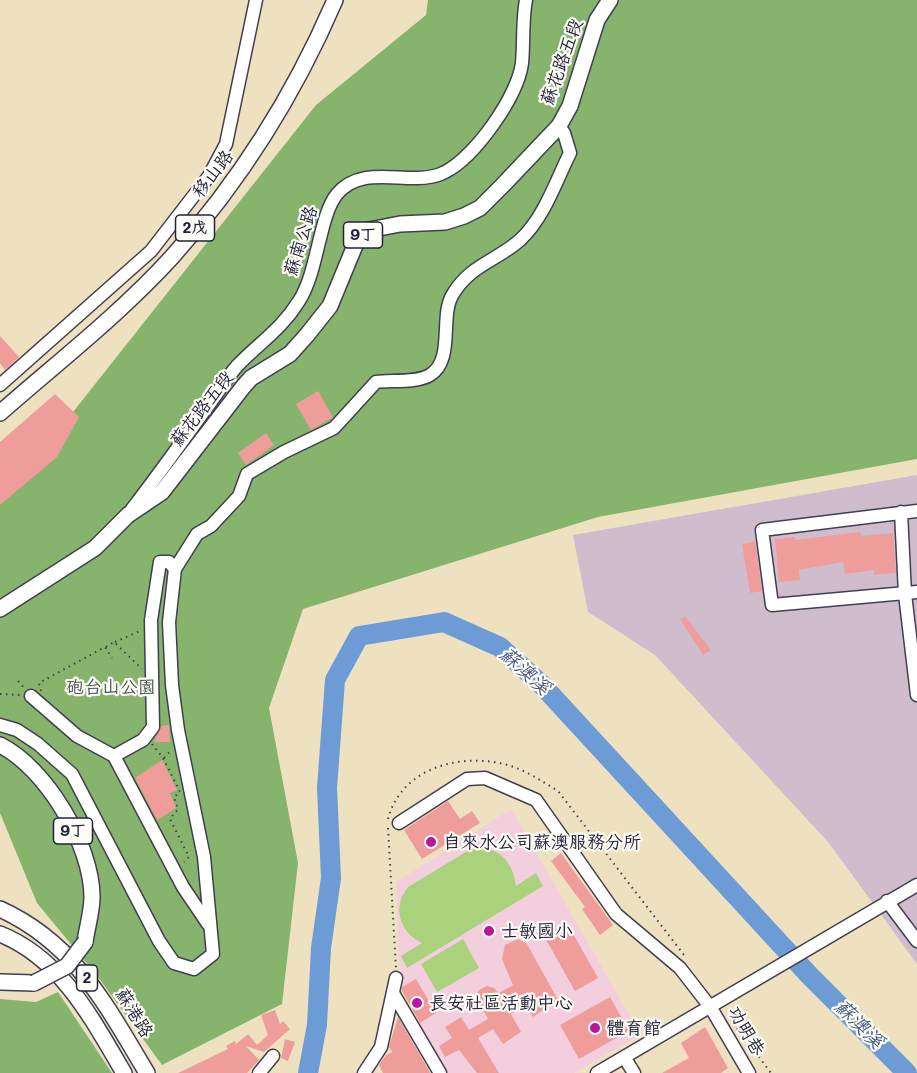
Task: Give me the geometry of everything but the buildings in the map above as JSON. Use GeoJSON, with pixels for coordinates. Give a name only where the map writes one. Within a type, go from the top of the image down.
{"type":"FeatureCollection","features":[{"type":"Feature","properties":{"kind":"main road","name":"移山路"},"geometry":{"type":"LineString","coordinates":[[0,413],[123,304],[172,256],[257,147],[308,58],[335,0]]}},
{"type":"Feature","properties":{"kind":"main road","name":"蘇花路五段"},"geometry":{"type":"LineString","coordinates":[[0,609],[95,548],[128,515],[162,492],[251,378],[290,354],[330,306],[356,243],[364,234],[376,228],[400,224],[445,222],[480,208],[559,126],[570,106],[597,20],[610,0]]}},
{"type":"Feature","properties":{"kind":"main road","name":"9丁"},"geometry":{"type":"LineString","coordinates":[[0,745],[17,753],[50,790],[76,836],[89,872],[93,898],[85,942],[67,966],[34,983],[0,982]]}},
{"type":"Feature","properties":{"kind":"main road","name":"蘇港路"},"geometry":{"type":"LineString","coordinates":[[0,909],[51,939],[95,986],[147,1073]]}},
{"type":"Feature","properties":{"kind":"main road","name":"2"},"geometry":{"type":"LineString","coordinates":[[0,934],[25,945],[43,959],[80,998],[124,1073]]}},
{"type":"Feature","properties":{"kind":"street"},"geometry":{"type":"LineString","coordinates":[[0,385],[151,251],[209,176],[226,144],[256,0]]}},
{"type":"Feature","properties":{"kind":"street","name":"蘇南公路"},"geometry":{"type":"LineString","coordinates":[[128,515],[237,367],[278,330],[301,299],[316,260],[328,213],[336,195],[346,186],[362,179],[382,176],[420,178],[444,173],[458,163],[487,132],[515,88],[522,64],[526,0]]}},
{"type":"Feature","properties":{"kind":"street"},"geometry":{"type":"LineString","coordinates":[[0,725],[17,730],[38,744],[72,774],[159,941],[174,963],[194,969],[213,954],[214,942],[209,925],[204,857],[178,730],[172,685],[169,622],[176,569],[189,543],[197,534],[211,526],[238,496],[247,474],[284,452],[334,428],[376,382],[430,375],[437,368],[446,350],[446,316],[452,295],[466,276],[492,256],[519,241],[533,225],[570,153],[564,133],[559,126]]}},
{"type":"Feature","properties":{"kind":"street"},"geometry":{"type":"LineString","coordinates":[[911,593],[772,605],[762,530],[917,511]]}},
{"type":"Feature","properties":{"kind":"street"},"geometry":{"type":"LineString","coordinates":[[901,512],[911,593],[917,695]]}},
{"type":"Feature","properties":{"kind":"street"},"geometry":{"type":"LineString","coordinates":[[114,756],[143,740],[151,730],[154,709],[150,631],[153,596],[159,562],[169,562],[176,569]]}},
{"type":"Feature","properties":{"kind":"street"},"geometry":{"type":"LineString","coordinates":[[31,696],[77,736],[114,756],[183,887],[209,925]]}},
{"type":"Feature","properties":{"kind":"street","name":"功明巷"},"geometry":{"type":"LineString","coordinates":[[399,823],[467,779],[485,778],[536,800],[616,914],[680,968],[711,1008],[749,1073]]}},
{"type":"Feature","properties":{"kind":"street"},"geometry":{"type":"LineString","coordinates":[[597,1073],[724,1001],[917,885]]}},
{"type":"Feature","properties":{"kind":"street"},"geometry":{"type":"LineString","coordinates":[[884,903],[917,940]]}},
{"type":"Feature","properties":{"kind":"street"},"geometry":{"type":"LineString","coordinates":[[364,1073],[381,1047],[396,978]]}},
{"type":"Feature","properties":{"kind":"street"},"geometry":{"type":"LineString","coordinates":[[393,993],[440,1073]]}},
{"type":"Feature","properties":{"kind":"street"},"geometry":{"type":"LineString","coordinates":[[259,1073],[273,1056]]}},
{"type":"Feature","properties":{"kind":"street"},"geometry":{"type":"LineString","coordinates":[[624,1057],[634,1073]]}},
{"type":"Feature","properties":{"kind":"path"},"geometry":{"type":"LineString","coordinates":[[0,693],[43,696],[39,683],[138,629],[150,631]]}},
{"type":"Feature","properties":{"kind":"path"},"geometry":{"type":"LineString","coordinates":[[114,642],[130,660],[152,676]]}},
{"type":"Feature","properties":{"kind":"path"},"geometry":{"type":"LineString","coordinates":[[105,647],[112,658]]}},
{"type":"Feature","properties":{"kind":"path"},"geometry":{"type":"LineString","coordinates":[[151,730],[152,744],[164,758],[180,792],[174,797],[178,810],[170,819],[189,857],[182,864]]}},
{"type":"Feature","properties":{"kind":"path"},"geometry":{"type":"LineString","coordinates":[[396,978],[388,820],[393,802],[413,778],[443,764],[472,762],[502,764],[530,773],[558,790],[688,960]]}},
{"type":"Feature","properties":{"kind":"path"},"geometry":{"type":"LineString","coordinates":[[734,1024],[771,1073]]}},
{"type":"Feature","properties":{"kind":"shaded area"},"geometry":{"type":"Polygon","coordinates":[[[917,475],[917,964],[829,843],[655,655],[588,612],[573,535],[917,475]]]}},
{"type":"Feature","properties":{"kind":"shaded area","name":"士敏國小"},"geometry":{"type":"Polygon","coordinates":[[[511,809],[641,1035],[574,1073],[446,1073],[418,1024],[435,1013],[416,980],[400,989],[396,882],[511,809]]]}},
{"type":"Feature","properties":{"kind":"green space","name":"砲台山公園"},"geometry":{"type":"Polygon","coordinates":[[[428,0],[917,0],[917,459],[598,517],[303,609],[269,708],[298,863],[282,1004],[162,1065],[98,977],[37,903],[0,813],[0,496],[16,484],[316,105],[426,15],[428,0]]]}},
{"type":"Feature","properties":{"kind":"green space"},"geometry":{"type":"Polygon","coordinates":[[[474,847],[491,850],[503,857],[512,869],[516,886],[536,873],[543,886],[407,968],[401,956],[422,943],[408,932],[400,918],[400,902],[403,894],[408,887],[474,847]]]}},
{"type":"Feature","properties":{"kind":"green space"},"geometry":{"type":"Polygon","coordinates":[[[463,939],[479,968],[437,992],[421,964],[463,939]]]}},
{"type":"Feature","properties":{"kind":"green space"},"geometry":{"type":"Polygon","coordinates":[[[58,992],[112,1073],[0,1073],[0,999],[36,1002],[58,992]]]}},
{"type":"Feature","properties":{"kind":"waterway","name":"蘇澳溪"},"geometry":{"type":"LineString","coordinates":[[308,1073],[317,1025],[321,948],[331,878],[327,788],[335,680],[359,636],[444,622],[500,647],[541,684],[809,975],[907,1073]]}},
{"type":"Feature","properties":{"kind":"place","name":"自來水公司蘇澳服務分所"},"geometry":{"type":"Point","coordinates":[431,842]}},
{"type":"Feature","properties":{"kind":"place","name":"士敏國小"},"geometry":{"type":"Point","coordinates":[489,931]}},
{"type":"Feature","properties":{"kind":"place","name":"長安社區活動中心"},"geometry":{"type":"Point","coordinates":[417,1003]}},
{"type":"Feature","properties":{"kind":"place","name":"體育館"},"geometry":{"type":"Point","coordinates":[595,1028]}}]}
